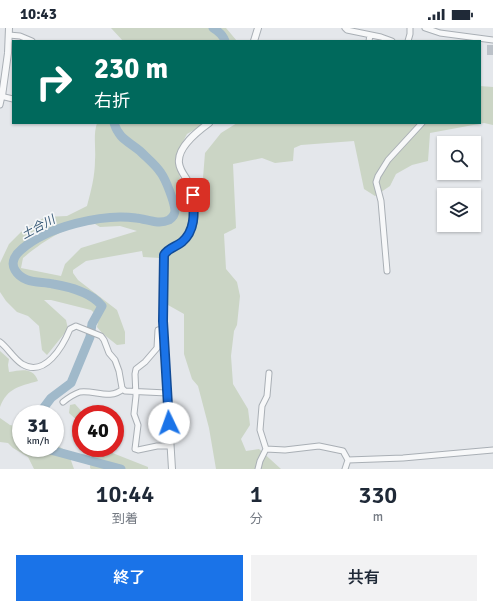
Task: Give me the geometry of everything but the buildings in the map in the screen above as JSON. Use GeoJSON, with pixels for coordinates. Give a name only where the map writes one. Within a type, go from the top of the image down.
{"type":"FeatureCollection","features":[{"type":"Feature","properties":{"kind":"street"},"geometry":{"type":"LineString","coordinates":[[254,40],[258,28]]}},
{"type":"Feature","properties":{"kind":"street"},"geometry":{"type":"LineString","coordinates":[[345,28],[347,30],[388,40]]}},
{"type":"Feature","properties":{"kind":"street"},"geometry":{"type":"LineString","coordinates":[[408,40],[410,28]]}},
{"type":"Feature","properties":{"kind":"street"},"geometry":{"type":"LineString","coordinates":[[425,28],[440,33],[493,40]]}},
{"type":"Feature","properties":{"kind":"street"},"geometry":{"type":"LineString","coordinates":[[0,105],[8,53],[9,31],[30,40]]}},
{"type":"Feature","properties":{"kind":"street"},"geometry":{"type":"LineString","coordinates":[[369,40],[370,35]]}},
{"type":"Feature","properties":{"kind":"street"},"geometry":{"type":"LineString","coordinates":[[1,96],[12,99]]}},
{"type":"Feature","properties":{"kind":"street"},"geometry":{"type":"LineString","coordinates":[[172,469],[163,329],[164,255],[166,251],[181,242],[189,233],[193,219],[193,195],[190,185],[183,174],[179,163],[180,154],[186,143],[196,132],[208,124]]}},
{"type":"Feature","properties":{"kind":"street"},"geometry":{"type":"LineString","coordinates":[[387,271],[381,201],[376,182],[388,160],[421,124]]}},
{"type":"Feature","properties":{"kind":"street"},"geometry":{"type":"LineString","coordinates":[[0,342],[6,346],[13,356],[21,363],[26,366],[36,367],[45,364],[61,347],[70,329],[76,326],[86,329],[101,336],[104,340],[109,353],[115,360],[123,389]]}},
{"type":"Feature","properties":{"kind":"street"},"geometry":{"type":"LineString","coordinates":[[163,329],[158,330],[157,348],[145,362],[136,369],[134,378],[136,396],[134,414],[138,425],[136,449],[170,446]]}},
{"type":"Feature","properties":{"kind":"street"},"geometry":{"type":"LineString","coordinates":[[258,469],[266,449],[260,430],[260,424],[262,406],[267,396],[269,373]]}},
{"type":"Feature","properties":{"kind":"street"},"geometry":{"type":"LineString","coordinates":[[123,389],[125,391],[135,392],[167,393]]}},
{"type":"Feature","properties":{"kind":"street"},"geometry":{"type":"LineString","coordinates":[[64,402],[70,396],[78,393],[86,392],[114,395],[123,389]]}},
{"type":"Feature","properties":{"kind":"street"},"geometry":{"type":"LineString","coordinates":[[266,449],[285,450],[319,446],[343,451],[348,460],[345,469]]}},
{"type":"Feature","properties":{"kind":"street"},"geometry":{"type":"LineString","coordinates":[[348,460],[403,458],[493,450]]}},
{"type":"Feature","properties":{"kind":"green space"},"geometry":{"type":"Polygon","coordinates":[[[111,28],[226,28],[236,40],[122,40],[111,28]]]}},
{"type":"Feature","properties":{"kind":"green space"},"geometry":{"type":"Polygon","coordinates":[[[481,86],[493,87],[493,125],[481,124],[481,86]]]}},
{"type":"Feature","properties":{"kind":"green space"},"geometry":{"type":"Polygon","coordinates":[[[97,124],[204,124],[187,134],[176,155],[180,178],[189,190],[197,189],[203,178],[205,153],[221,133],[235,124],[479,124],[430,133],[428,161],[412,165],[396,174],[390,186],[375,196],[364,189],[354,141],[301,145],[294,148],[293,161],[275,163],[262,158],[233,164],[236,228],[224,234],[226,269],[237,282],[240,296],[237,325],[234,331],[231,356],[233,384],[248,409],[250,425],[241,439],[246,451],[259,449],[281,469],[216,469],[209,428],[198,386],[192,379],[184,354],[184,314],[168,305],[160,258],[143,257],[142,251],[86,261],[73,270],[73,273],[78,280],[117,310],[125,332],[125,344],[117,345],[102,333],[97,327],[99,317],[91,310],[51,300],[44,300],[66,320],[68,329],[47,355],[42,350],[39,326],[28,316],[17,312],[6,301],[0,292],[0,263],[9,244],[21,232],[45,217],[67,216],[87,206],[94,172],[97,124]],[[95,224],[84,225],[65,231],[39,245],[23,258],[21,268],[61,276],[65,264],[81,248],[137,231],[120,226],[100,227],[95,224]]]}},
{"type":"Feature","properties":{"kind":"green space"},"geometry":{"type":"Polygon","coordinates":[[[0,351],[9,359],[9,372],[23,370],[30,371],[38,381],[20,386],[10,392],[0,407],[0,351]]]}},
{"type":"Feature","properties":{"kind":"green space"},"geometry":{"type":"Polygon","coordinates":[[[75,404],[76,405],[72,405],[72,416],[69,413],[70,405],[75,404]]]}},
{"type":"Feature","properties":{"kind":"green space"},"geometry":{"type":"Polygon","coordinates":[[[0,418],[12,425],[12,447],[8,443],[0,442],[0,418]]]}},
{"type":"Feature","properties":{"kind":"green space"},"geometry":{"type":"Polygon","coordinates":[[[64,450],[68,452],[74,469],[34,469],[28,457],[64,457],[64,450]]]}},
{"type":"Feature","properties":{"kind":"green space"},"geometry":{"type":"Polygon","coordinates":[[[91,457],[123,457],[148,467],[148,469],[91,469],[91,457]]]}},
{"type":"Feature","properties":{"kind":"waterway","name":"土合川"},"geometry":{"type":"LineString","coordinates":[[213,28],[220,33],[224,40]]}},
{"type":"Feature","properties":{"kind":"waterway","name":"土合川"},"geometry":{"type":"LineString","coordinates":[[46,405],[51,398],[71,383],[90,337],[92,324],[102,306],[92,297],[80,291],[60,285],[22,278],[15,270],[13,264],[16,256],[22,249],[33,241],[60,228],[76,223],[123,217],[161,222],[169,220],[175,211],[170,191],[161,173],[154,164],[118,133],[114,124]]}},
{"type":"Feature","properties":{"kind":"waterway","name":"土合川"},"geometry":{"type":"LineString","coordinates":[[64,454],[121,469]]}},
{"type":"Feature","properties":{"kind":"route"},"geometry":{"type":"LineString","coordinates":[[169,423],[163,321],[164,255],[166,251],[181,242],[189,233],[193,224],[193,195]]}}]}
